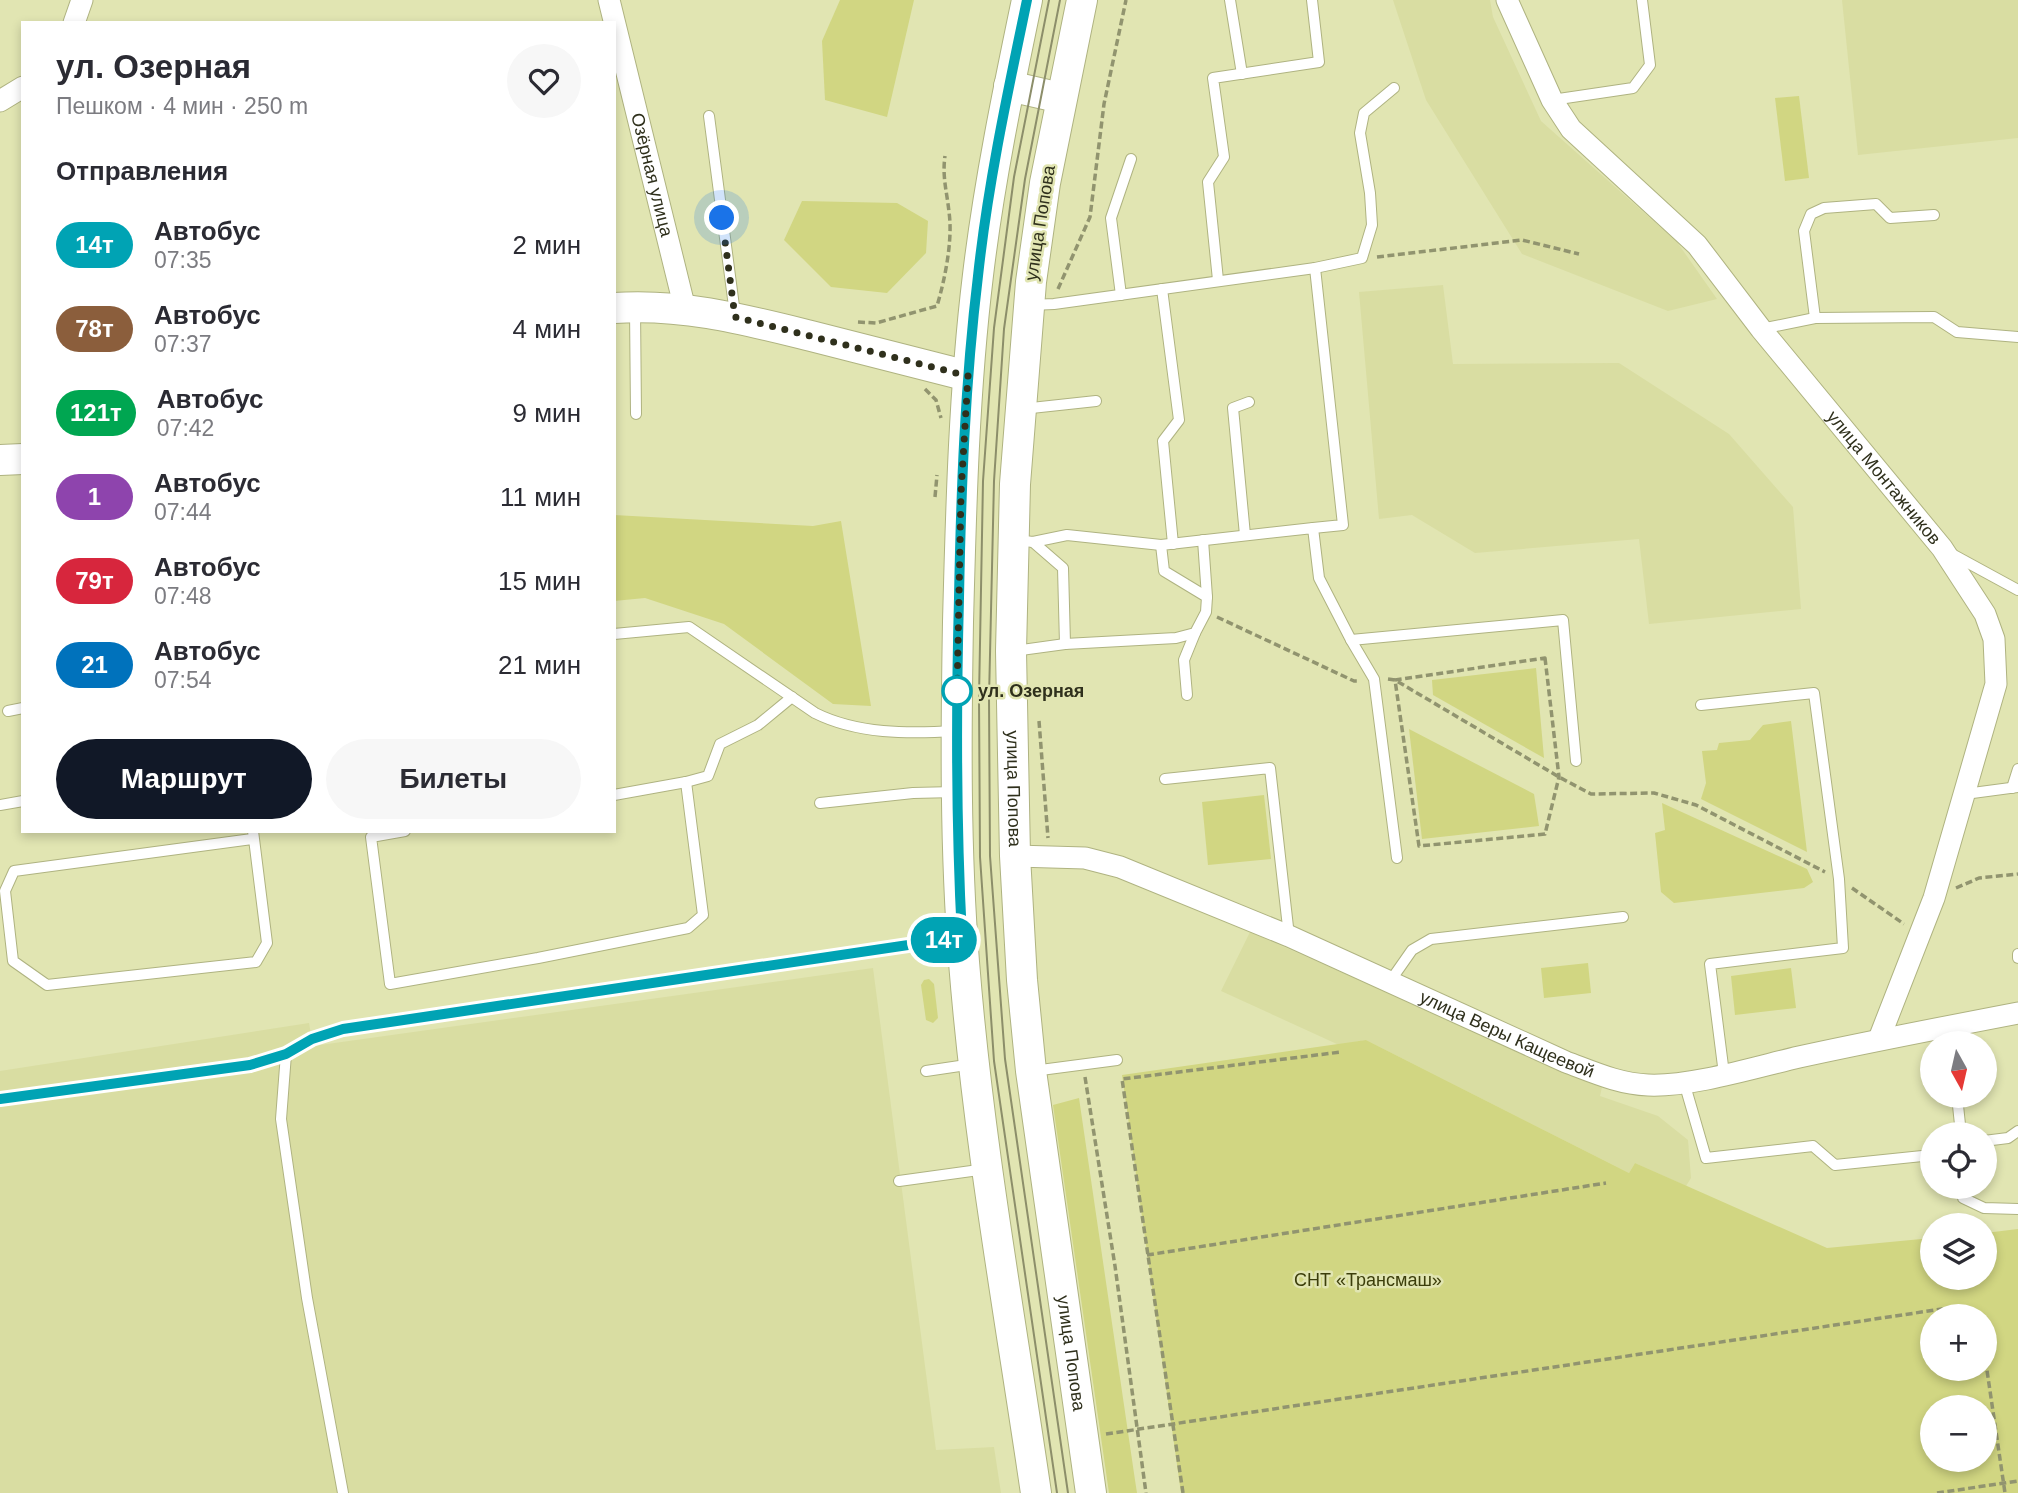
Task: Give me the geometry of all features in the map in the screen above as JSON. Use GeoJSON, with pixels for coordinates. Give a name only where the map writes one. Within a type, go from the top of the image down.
{"type":"FeatureCollection","features":[{"type":"Feature","properties":{"kind":"main road"},"geometry":{"type":"LineString","coordinates":[[1027,0],[1009,86],[978,275],[968,376],[961,520],[957,731],[962,937],[973,1063],[1035,1493]]}},
{"type":"Feature","properties":{"kind":"main road","name":"улица Попова"},"geometry":{"type":"LineString","coordinates":[[1082,0],[1045,183],[1041,305],[1020,410],[1023,541],[1011,651],[1014,856],[1022,980],[1031,1071],[1091,1493]]}},
{"type":"Feature","properties":{"kind":"main road"},"geometry":{"type":"LineString","coordinates":[[1009,86],[1061,98]]}},
{"type":"Feature","properties":{"kind":"main road"},"geometry":{"type":"LineString","coordinates":[[624,307],[685,309],[735,317],[968,376]]}},
{"type":"Feature","properties":{"kind":"main road"},"geometry":{"type":"LineString","coordinates":[[0,460],[21,458]]}},
{"type":"Feature","properties":{"kind":"street"},"geometry":{"type":"LineString","coordinates":[[75,21],[82,0]]}},
{"type":"Feature","properties":{"kind":"street","name":"Озёрная улица"},"geometry":{"type":"LineString","coordinates":[[609,0],[614,21]]}},
{"type":"Feature","properties":{"kind":"street","name":"улица Монтажников"},"geometry":{"type":"LineString","coordinates":[[1507,0],[1552,100],[1572,129],[1697,245],[1761,328],[1942,548],[1985,614],[1994,639],[1996,684],[1965,794],[1934,898],[1879,1039]]}},
{"type":"Feature","properties":{"kind":"street","name":"Озёрная улица"},"geometry":{"type":"LineString","coordinates":[[616,28],[685,309]]}},
{"type":"Feature","properties":{"kind":"street"},"geometry":{"type":"LineString","coordinates":[[0,101],[21,88]]}},
{"type":"Feature","properties":{"kind":"street","name":"улица Веры Кащеевой"},"geometry":{"type":"LineString","coordinates":[[1014,856],[1085,858],[1120,867],[1391,980],[1566,1062],[1611,1079],[1648,1086],[1724,1074],[1879,1039],[1950,1032],[2018,1013]]}},
{"type":"Feature","properties":{"kind":"lane"},"geometry":{"type":"LineString","coordinates":[[1230,0],[1242,74]]}},
{"type":"Feature","properties":{"kind":"lane"},"geometry":{"type":"LineString","coordinates":[[1218,280],[1208,182],[1224,157],[1213,78],[1319,62],[1312,0]]}},
{"type":"Feature","properties":{"kind":"lane"},"geometry":{"type":"LineString","coordinates":[[1552,100],[1633,89],[1650,65],[1642,0]]}},
{"type":"Feature","properties":{"kind":"lane"},"geometry":{"type":"LineString","coordinates":[[1041,305],[1315,268],[1362,258],[1372,225],[1370,193],[1360,133],[1364,113],[1394,88]]}},
{"type":"Feature","properties":{"kind":"lane"},"geometry":{"type":"LineString","coordinates":[[709,117],[735,317]]}},
{"type":"Feature","properties":{"kind":"lane"},"geometry":{"type":"LineString","coordinates":[[1121,295],[1111,218],[1131,159]]}},
{"type":"Feature","properties":{"kind":"lane"},"geometry":{"type":"LineString","coordinates":[[1815,318],[1804,231],[1811,214],[1825,208],[1876,204],[1890,218],[1934,215]]}},
{"type":"Feature","properties":{"kind":"lane"},"geometry":{"type":"LineString","coordinates":[[1023,541],[1067,535],[1161,545],[1343,525],[1315,268]]}},
{"type":"Feature","properties":{"kind":"lane"},"geometry":{"type":"LineString","coordinates":[[1162,289],[1179,420],[1163,441],[1173,544]]}},
{"type":"Feature","properties":{"kind":"lane"},"geometry":{"type":"LineString","coordinates":[[624,307],[636,414]]}},
{"type":"Feature","properties":{"kind":"lane"},"geometry":{"type":"LineString","coordinates":[[1761,328],[1815,318],[1934,317],[1957,332],[2018,337]]}},
{"type":"Feature","properties":{"kind":"lane"},"geometry":{"type":"LineString","coordinates":[[1020,410],[1096,401]]}},
{"type":"Feature","properties":{"kind":"lane"},"geometry":{"type":"LineString","coordinates":[[1245,535],[1233,408],[1249,402]]}},
{"type":"Feature","properties":{"kind":"lane"},"geometry":{"type":"LineString","coordinates":[[1313,528],[1319,578],[1374,679],[1397,858]]}},
{"type":"Feature","properties":{"kind":"lane"},"geometry":{"type":"LineString","coordinates":[[1187,695],[1184,660],[1206,612],[1208,597],[1203,540]]}},
{"type":"Feature","properties":{"kind":"lane"},"geometry":{"type":"LineString","coordinates":[[1023,541],[1063,568],[1065,644]]}},
{"type":"Feature","properties":{"kind":"lane"},"geometry":{"type":"LineString","coordinates":[[1161,545],[1164,571],[1208,597]]}},
{"type":"Feature","properties":{"kind":"lane"},"geometry":{"type":"LineString","coordinates":[[1942,548],[2018,590]]}},
{"type":"Feature","properties":{"kind":"lane"},"geometry":{"type":"LineString","coordinates":[[1351,640],[1563,620],[1576,761]]}},
{"type":"Feature","properties":{"kind":"lane"},"geometry":{"type":"LineString","coordinates":[[616,634],[689,627],[833,722],[907,734],[957,731]]}},
{"type":"Feature","properties":{"kind":"lane"},"geometry":{"type":"LineString","coordinates":[[1011,651],[1065,644],[1176,638],[1195,633]]}},
{"type":"Feature","properties":{"kind":"lane"},"geometry":{"type":"LineString","coordinates":[[1701,705],[1814,693],[1839,879],[1843,948],[1710,964],[1724,1074]]}},
{"type":"Feature","properties":{"kind":"lane"},"geometry":{"type":"LineString","coordinates":[[616,795],[708,776],[720,744],[758,725],[792,697]]}},
{"type":"Feature","properties":{"kind":"lane"},"geometry":{"type":"LineString","coordinates":[[8,711],[21,708]]}},
{"type":"Feature","properties":{"kind":"lane"},"geometry":{"type":"LineString","coordinates":[[1165,779],[1270,768],[1289,936]]}},
{"type":"Feature","properties":{"kind":"lane"},"geometry":{"type":"LineString","coordinates":[[1965,794],[2015,787],[2018,769]]}},
{"type":"Feature","properties":{"kind":"lane"},"geometry":{"type":"LineString","coordinates":[[394,833],[371,837],[390,984],[688,928],[702,915],[686,782]]}},
{"type":"Feature","properties":{"kind":"lane"},"geometry":{"type":"LineString","coordinates":[[820,803],[913,793],[958,792]]}},
{"type":"Feature","properties":{"kind":"lane"},"geometry":{"type":"LineString","coordinates":[[0,805],[21,801]]}},
{"type":"Feature","properties":{"kind":"lane"},"geometry":{"type":"LineString","coordinates":[[253,835],[267,943],[256,961],[47,985],[13,961],[5,891],[14,871],[253,835]]}},
{"type":"Feature","properties":{"kind":"lane"},"geometry":{"type":"LineString","coordinates":[[1391,980],[1412,950],[1431,939],[1623,917]]}},
{"type":"Feature","properties":{"kind":"lane"},"geometry":{"type":"LineString","coordinates":[[0,1099],[250,1065],[286,1054],[312,1039],[343,1029],[962,937]]}},
{"type":"Feature","properties":{"kind":"lane"},"geometry":{"type":"LineString","coordinates":[[286,1054],[281,1119],[307,1298],[343,1493]]}},
{"type":"Feature","properties":{"kind":"lane"},"geometry":{"type":"LineString","coordinates":[[1031,1071],[1117,1059]]}},
{"type":"Feature","properties":{"kind":"lane"},"geometry":{"type":"LineString","coordinates":[[926,1071],[973,1063]]}},
{"type":"Feature","properties":{"kind":"lane"},"geometry":{"type":"LineString","coordinates":[[1684,1082],[1706,1158],[1813,1146],[1835,1165],[1920,1156]]}},
{"type":"Feature","properties":{"kind":"lane"},"geometry":{"type":"LineString","coordinates":[[1997,1139],[2008,1138],[2018,1131]]}},
{"type":"Feature","properties":{"kind":"lane"},"geometry":{"type":"LineString","coordinates":[[899,1181],[988,1169]]}},
{"type":"Feature","properties":{"kind":"lane"},"geometry":{"type":"LineString","coordinates":[[1965,1199],[1984,1208],[2018,1209]]}},
{"type":"Feature","properties":{"kind":"path"},"geometry":{"type":"LineString","coordinates":[[1041,305],[1059,284],[1090,217],[1104,104],[1126,0]]}},
{"type":"Feature","properties":{"kind":"path"},"geometry":{"type":"LineString","coordinates":[[851,322],[876,323],[937,306],[943,284],[949,232],[949,213],[942,175],[945,156]]}},
{"type":"Feature","properties":{"kind":"path"},"geometry":{"type":"LineString","coordinates":[[1362,258],[1522,240],[1579,254]]}},
{"type":"Feature","properties":{"kind":"path"},"geometry":{"type":"LineString","coordinates":[[925,389],[936,400],[941,416],[941,428]]}},
{"type":"Feature","properties":{"kind":"path"},"geometry":{"type":"LineString","coordinates":[[935,497],[937,474]]}},
{"type":"Feature","properties":{"kind":"path"},"geometry":{"type":"LineString","coordinates":[[1545,658],[1559,777],[1545,834],[1419,846],[1395,680],[1545,658]]}},
{"type":"Feature","properties":{"kind":"path"},"geometry":{"type":"LineString","coordinates":[[1934,898],[1979,878],[2018,874]]}},
{"type":"Feature","properties":{"kind":"path"},"geometry":{"type":"LineString","coordinates":[[1183,1493],[1122,1079],[1341,1052]]}},
{"type":"Feature","properties":{"kind":"path"},"geometry":{"type":"LineString","coordinates":[[1083,1064],[1115,1266],[1146,1493]]}},
{"type":"Feature","properties":{"kind":"path"},"geometry":{"type":"LineString","coordinates":[[1147,1255],[1606,1183]]}},
{"type":"Feature","properties":{"kind":"path"},"geometry":{"type":"LineString","coordinates":[[1083,1438],[1920,1312]]}},
{"type":"Feature","properties":{"kind":"path"},"geometry":{"type":"LineString","coordinates":[[1989,1381],[2005,1493]]}},
{"type":"Feature","properties":{"kind":"path"},"geometry":{"type":"LineString","coordinates":[[1937,1493],[2018,1481]]}},
{"type":"Feature","properties":{"kind":"shaded area"},"geometry":{"type":"Polygon","coordinates":[[[1393,0],[1490,0],[1493,17],[1541,121],[1677,242],[1717,299],[1668,311],[1522,254],[1426,100],[1393,0]]]}},
{"type":"Feature","properties":{"kind":"shaded area"},"geometry":{"type":"Polygon","coordinates":[[[1842,0],[2018,0],[2018,138],[1858,155],[1842,0]]]}},
{"type":"Feature","properties":{"kind":"shaded area"},"geometry":{"type":"Polygon","coordinates":[[[1443,285],[1453,364],[1619,363],[1729,434],[1793,507],[1801,609],[1649,624],[1639,539],[1475,553],[1412,515],[1379,519],[1359,292],[1443,285]]]}},
{"type":"Feature","properties":{"kind":"shaded area"},"geometry":{"type":"Polygon","coordinates":[[[1250,932],[1602,1087],[1600,1096],[1658,1116],[1688,1140],[1691,1178],[1686,1186],[1635,1163],[1629,1173],[1366,1040],[1339,1045],[1221,991],[1250,932]]]}},
{"type":"Feature","properties":{"kind":"shaded area"},"geometry":{"type":"Polygon","coordinates":[[[873,968],[936,1450],[994,1447],[1001,1493],[0,1493],[0,1071],[309,1023],[313,1046],[873,968]]]}},
{"type":"Feature","properties":{"kind":"green space"},"geometry":{"type":"Polygon","coordinates":[[[840,0],[914,0],[887,117],[825,100],[822,41],[840,0]]]}},
{"type":"Feature","properties":{"kind":"green space"},"geometry":{"type":"Polygon","coordinates":[[[1799,96],[1809,178],[1785,181],[1775,98],[1799,96]]]}},
{"type":"Feature","properties":{"kind":"green space"},"geometry":{"type":"Polygon","coordinates":[[[802,201],[897,203],[928,221],[926,253],[887,293],[831,287],[784,240],[802,201]]]}},
{"type":"Feature","properties":{"kind":"green space"},"geometry":{"type":"Polygon","coordinates":[[[616,515],[813,526],[841,521],[871,706],[833,704],[724,624],[645,598],[616,601],[616,515]]]}},
{"type":"Feature","properties":{"kind":"green space"},"geometry":{"type":"Polygon","coordinates":[[[1536,668],[1544,758],[1433,695],[1432,680],[1536,668]]]}},
{"type":"Feature","properties":{"kind":"green space"},"geometry":{"type":"Polygon","coordinates":[[[1791,721],[1807,852],[1701,799],[1706,783],[1702,751],[1717,750],[1719,743],[1750,740],[1763,725],[1791,721]]]}},
{"type":"Feature","properties":{"kind":"green space"},"geometry":{"type":"Polygon","coordinates":[[[1409,729],[1534,794],[1539,826],[1422,839],[1409,729]]]}},
{"type":"Feature","properties":{"kind":"green space"},"geometry":{"type":"Polygon","coordinates":[[[1264,795],[1271,859],[1208,865],[1202,802],[1264,795]]]}},
{"type":"Feature","properties":{"kind":"green space"},"geometry":{"type":"Polygon","coordinates":[[[1662,803],[1807,869],[1813,882],[1804,888],[1674,903],[1661,892],[1655,833],[1665,830],[1662,803]]]}},
{"type":"Feature","properties":{"kind":"green space"},"geometry":{"type":"Polygon","coordinates":[[[1588,963],[1591,993],[1544,998],[1541,968],[1588,963]]]}},
{"type":"Feature","properties":{"kind":"green space"},"geometry":{"type":"Polygon","coordinates":[[[1791,968],[1796,1008],[1735,1015],[1731,976],[1791,968]]]}},
{"type":"Feature","properties":{"kind":"green space"},"geometry":{"type":"Polygon","coordinates":[[[929,979],[934,984],[938,1018],[933,1023],[926,1020],[921,985],[924,980],[929,979]]]}},
{"type":"Feature","properties":{"kind":"green space","name":"СНТ «Трансмаш»"},"geometry":{"type":"Polygon","coordinates":[[[1366,1040],[1629,1173],[1635,1163],[1827,1248],[1920,1239],[1920,1290],[1997,1290],[1997,1232],[2018,1229],[2018,1493],[1181,1493],[1122,1075],[1366,1040]]]}},
{"type":"Feature","properties":{"kind":"green space"},"geometry":{"type":"Polygon","coordinates":[[[1079,1098],[1137,1493],[1109,1493],[1053,1105],[1079,1098]]]}},
{"type":"Feature","properties":{"kind":"tram line"},"geometry":{"type":"LineString","coordinates":[[1049,0],[1014,177],[994,328],[983,481],[979,698],[980,857],[994,1061],[1057,1493]]}},
{"type":"Feature","properties":{"kind":"tram line"},"geometry":{"type":"LineString","coordinates":[[1060,0],[1025,179],[1004,329],[994,481],[989,698],[990,856],[1005,1059],[1068,1493]]}},
{"type":"Feature","properties":{"kind":"bus line","name":"14т"},"geometry":{"type":"LineString","coordinates":[[0,1099],[250,1065],[286,1054],[312,1039],[343,1029],[962,937],[958,857],[957,697],[961,493],[968,376],[978,275],[993,172],[1027,0]]}},
{"type":"Feature","properties":{"kind":"place","name":"ул. Озерная"},"geometry":{"type":"Point","coordinates":[957,691]}},
{"type":"Feature","properties":{"kind":"route"},"geometry":{"type":"LineString","coordinates":[[722,218],[735,317],[968,376],[961,493],[957,697],[957,691]]}}]}
